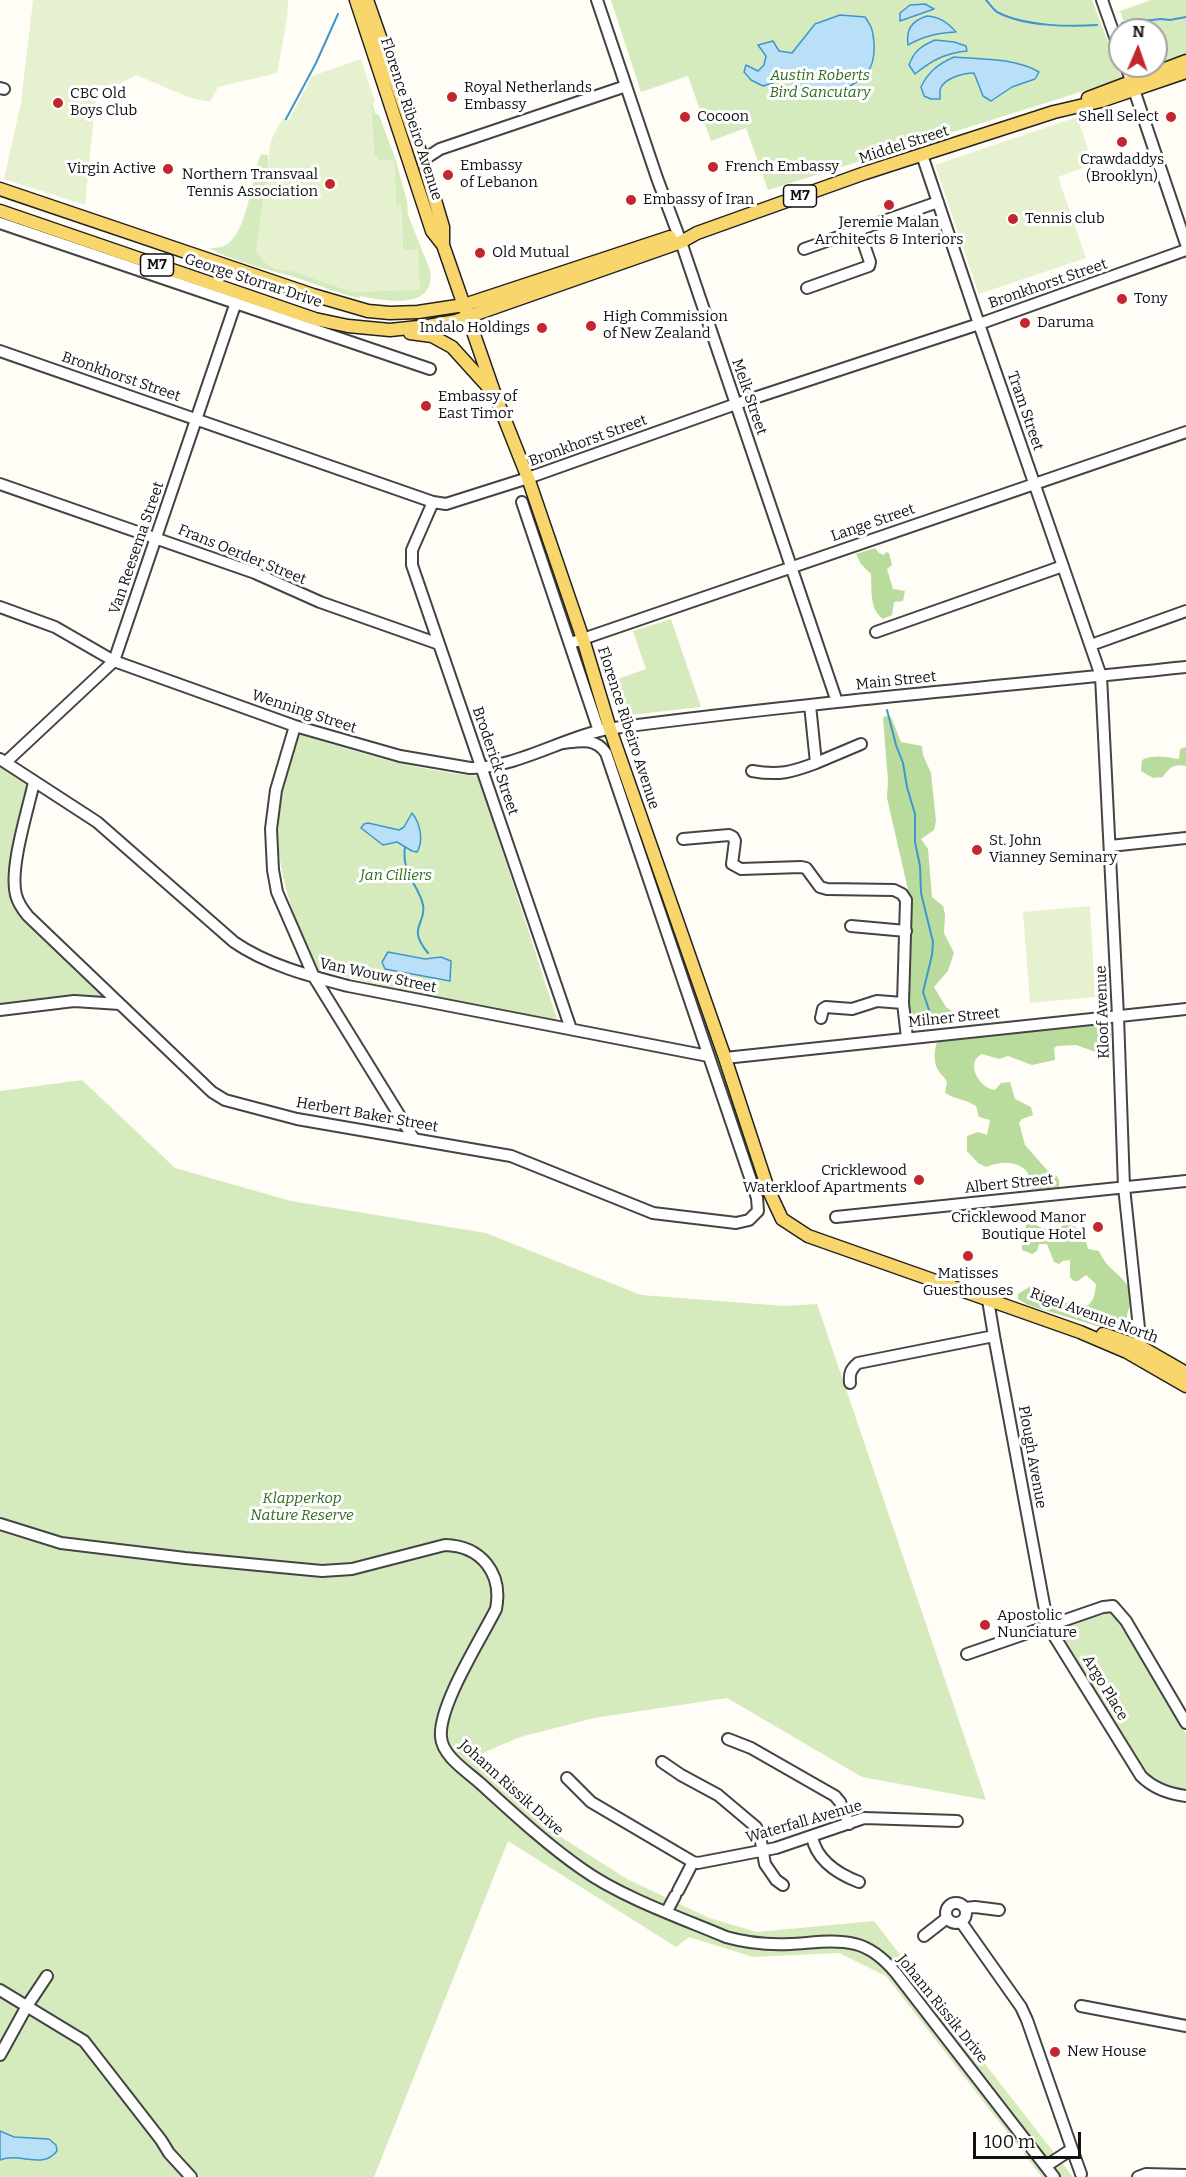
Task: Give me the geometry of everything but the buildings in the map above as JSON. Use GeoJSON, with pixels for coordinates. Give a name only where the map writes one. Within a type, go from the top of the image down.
{"type":"FeatureCollection","features":[{"type":"Feature","properties":{"kind":"main road","name":"Florence Ribeiro Avenue"},"geometry":{"type":"LineString","coordinates":[[356,0],[432,231],[443,245]]}},
{"type":"Feature","properties":{"kind":"main road","name":"Florence Ribeiro Avenue"},"geometry":{"type":"LineString","coordinates":[[367,0],[423,160],[442,227],[443,245],[495,395],[528,478],[583,639],[604,730],[710,1015],[768,1189],[782,1220]]}},
{"type":"Feature","properties":{"kind":"main road"},"geometry":{"type":"LineString","coordinates":[[384,90],[388,83],[385,66],[388,60]]}},
{"type":"Feature","properties":{"kind":"main road","name":"Middel Street"},"geometry":{"type":"LineString","coordinates":[[1133,86],[1186,61]]}},
{"type":"Feature","properties":{"kind":"main road","name":"Middel Street"},"geometry":{"type":"LineString","coordinates":[[464,305],[697,233],[865,173],[1133,86],[1186,72]]}},
{"type":"Feature","properties":{"kind":"main road","name":"George Storrar Drive"},"geometry":{"type":"LineString","coordinates":[[0,189],[313,295],[368,310],[418,312],[464,305]]}},
{"type":"Feature","properties":{"kind":"main road","name":"George Storrar Drive"},"geometry":{"type":"LineString","coordinates":[[0,211],[315,319],[348,326],[390,330],[428,326],[468,318]]}},
{"type":"Feature","properties":{"kind":"main road"},"geometry":{"type":"LineString","coordinates":[[62,232],[74,228],[82,216]]}},
{"type":"Feature","properties":{"kind":"main road"},"geometry":{"type":"LineString","coordinates":[[82,216],[84,230],[90,242]]}},
{"type":"Feature","properties":{"kind":"main road","name":"Middel Street"},"geometry":{"type":"LineString","coordinates":[[468,318],[680,238]]}},
{"type":"Feature","properties":{"kind":"main road"},"geometry":{"type":"LineString","coordinates":[[390,330],[432,336],[445,342],[458,351],[495,395]]}},
{"type":"Feature","properties":{"kind":"main road","name":"Rigel Avenue North"},"geometry":{"type":"LineString","coordinates":[[782,1220],[808,1236],[1141,1347],[1182,1370],[1186,1386]]}},
{"type":"Feature","properties":{"kind":"main road","name":"Rigel Avenue North"},"geometry":{"type":"LineString","coordinates":[[989,1297],[1127,1352],[1150,1365],[1182,1370]]}},
{"type":"Feature","properties":{"kind":"main road"},"geometry":{"type":"LineString","coordinates":[[1127,1352],[1141,1347],[1150,1365]]}},
{"type":"Feature","properties":{"kind":"street","name":"Melk Street"},"geometry":{"type":"LineString","coordinates":[[597,0],[837,702]]}},
{"type":"Feature","properties":{"kind":"street"},"geometry":{"type":"LineString","coordinates":[[1102,0],[1108,18]]}},
{"type":"Feature","properties":{"kind":"street"},"geometry":{"type":"LineString","coordinates":[[1130,78],[1186,244]]}},
{"type":"Feature","properties":{"kind":"street"},"geometry":{"type":"LineString","coordinates":[[423,160],[440,149],[626,86]]}},
{"type":"Feature","properties":{"kind":"street"},"geometry":{"type":"LineString","coordinates":[[417,147],[440,149]]}},
{"type":"Feature","properties":{"kind":"street","name":"Tram Street"},"geometry":{"type":"LineString","coordinates":[[922,155],[1101,676]]}},
{"type":"Feature","properties":{"kind":"street"},"geometry":{"type":"LineString","coordinates":[[804,249],[938,202]]}},
{"type":"Feature","properties":{"kind":"street","name":"George Storrar Drive"},"geometry":{"type":"LineString","coordinates":[[0,223],[235,305],[430,369]]}},
{"type":"Feature","properties":{"kind":"street"},"geometry":{"type":"LineString","coordinates":[[807,288],[869,266],[870,262],[859,230]]}},
{"type":"Feature","properties":{"kind":"street","name":"Bronkhorst Street"},"geometry":{"type":"LineString","coordinates":[[0,351],[433,502],[446,504],[528,478],[736,404],[979,324],[1186,250]]}},
{"type":"Feature","properties":{"kind":"street","name":"Van Reesema Street"},"geometry":{"type":"LineString","coordinates":[[3,760],[114,661],[235,305]]}},
{"type":"Feature","properties":{"kind":"street","name":"Lange Street"},"geometry":{"type":"LineString","coordinates":[[571,644],[1186,432]]}},
{"type":"Feature","properties":{"kind":"street","name":"Frans Oerder Street"},"geometry":{"type":"LineString","coordinates":[[0,484],[255,573],[320,602],[439,644]]}},
{"type":"Feature","properties":{"kind":"street","name":"Broderick Street"},"geometry":{"type":"LineString","coordinates":[[433,502],[411,556],[412,566],[571,1029]]}},
{"type":"Feature","properties":{"kind":"street"},"geometry":{"type":"LineString","coordinates":[[522,502],[571,644],[604,730]]}},
{"type":"Feature","properties":{"kind":"street"},"geometry":{"type":"LineString","coordinates":[[876,632],[1063,566]]}},
{"type":"Feature","properties":{"kind":"street","name":"Wenning Street"},"geometry":{"type":"LineString","coordinates":[[0,607],[55,627],[114,661],[295,726],[400,756],[482,768],[604,730]]}},
{"type":"Feature","properties":{"kind":"street"},"geometry":{"type":"LineString","coordinates":[[1091,645],[1186,611]]}},
{"type":"Feature","properties":{"kind":"street","name":"Main Street"},"geometry":{"type":"LineString","coordinates":[[604,730],[837,702],[1186,667]]}},
{"type":"Feature","properties":{"kind":"street","name":"Kloof Avenue"},"geometry":{"type":"LineString","coordinates":[[1101,676],[1124,1187],[1141,1347]]}},
{"type":"Feature","properties":{"kind":"street"},"geometry":{"type":"LineString","coordinates":[[810,705],[816,763]]}},
{"type":"Feature","properties":{"kind":"street"},"geometry":{"type":"LineString","coordinates":[[295,726],[276,790],[271,830],[277,892],[314,977],[414,1139]]}},
{"type":"Feature","properties":{"kind":"street"},"geometry":{"type":"LineString","coordinates":[[563,743],[591,741],[601,746],[606,753],[708,1056]]}},
{"type":"Feature","properties":{"kind":"street"},"geometry":{"type":"LineString","coordinates":[[752,771],[771,774],[788,773],[861,744]]}},
{"type":"Feature","properties":{"kind":"street","name":"Van Wouw Street"},"geometry":{"type":"LineString","coordinates":[[3,760],[97,822],[234,942],[250,952],[314,977],[348,986],[708,1056]]}},
{"type":"Feature","properties":{"kind":"street"},"geometry":{"type":"LineString","coordinates":[[34,782],[15,874],[16,895],[28,916],[120,1004]]}},
{"type":"Feature","properties":{"kind":"street"},"geometry":{"type":"LineString","coordinates":[[683,839],[729,835],[735,841],[732,864],[741,869],[801,867],[806,868],[820,886],[826,889],[894,890],[902,894],[906,900],[903,1003],[907,1038]]}},
{"type":"Feature","properties":{"kind":"street"},"geometry":{"type":"LineString","coordinates":[[1110,846],[1186,838]]}},
{"type":"Feature","properties":{"kind":"street"},"geometry":{"type":"LineString","coordinates":[[851,926],[906,931]]}},
{"type":"Feature","properties":{"kind":"street"},"geometry":{"type":"LineString","coordinates":[[0,1010],[74,1000],[120,1004]]}},
{"type":"Feature","properties":{"kind":"street"},"geometry":{"type":"LineString","coordinates":[[821,1018],[823,1009],[826,1008],[852,1009],[877,1000],[903,1003]]}},
{"type":"Feature","properties":{"kind":"street","name":"Herbert Baker Street"},"geometry":{"type":"LineString","coordinates":[[120,1004],[203,1084],[225,1100],[297,1119],[519,1159],[657,1215],[736,1222],[749,1220],[759,1208],[757,1198],[708,1056]]}},
{"type":"Feature","properties":{"kind":"street","name":"Milner Street"},"geometry":{"type":"LineString","coordinates":[[724,1058],[1186,1009]]}},
{"type":"Feature","properties":{"kind":"street"},"geometry":{"type":"LineString","coordinates":[[697,1021],[710,1015]]}},
{"type":"Feature","properties":{"kind":"street","name":"Albert Street"},"geometry":{"type":"LineString","coordinates":[[836,1216],[1186,1180]]}},
{"type":"Feature","properties":{"kind":"street","name":"Plough Avenue"},"geometry":{"type":"LineString","coordinates":[[989,1297],[994,1336],[1048,1626]]}},
{"type":"Feature","properties":{"kind":"street"},"geometry":{"type":"LineString","coordinates":[[850,1383],[849,1374],[858,1363],[994,1336]]}},
{"type":"Feature","properties":{"kind":"street","name":"Johann Rissik Drive"},"geometry":{"type":"LineString","coordinates":[[0,1524],[72,1545],[322,1571],[352,1569],[445,1545],[460,1546],[471,1550],[487,1565],[495,1578],[498,1599],[496,1609],[442,1717],[440,1731],[443,1744],[450,1756],[583,1870],[620,1891],[726,1937],[744,1942],[763,1944],[843,1942],[863,1947],[880,1957],[896,1973],[1054,2177]]}},
{"type":"Feature","properties":{"kind":"street"},"geometry":{"type":"LineString","coordinates":[[967,1654],[1103,1606],[1115,1608],[1186,1723]]}},
{"type":"Feature","properties":{"kind":"street","name":"Argo Place"},"geometry":{"type":"LineString","coordinates":[[1048,1626],[1141,1776],[1158,1788],[1186,1796]]}},
{"type":"Feature","properties":{"kind":"street"},"geometry":{"type":"LineString","coordinates":[[728,1739],[751,1748],[834,1796],[840,1802],[849,1824]]}},
{"type":"Feature","properties":{"kind":"street"},"geometry":{"type":"LineString","coordinates":[[662,1762],[718,1795],[756,1827],[770,1873],[783,1885]]}},
{"type":"Feature","properties":{"kind":"street"},"geometry":{"type":"LineString","coordinates":[[567,1778],[591,1802],[693,1862],[667,1911]]}},
{"type":"Feature","properties":{"kind":"street","name":"Waterfall Avenue"},"geometry":{"type":"LineString","coordinates":[[693,1862],[708,1862],[762,1851],[871,1817],[957,1821]]}},
{"type":"Feature","properties":{"kind":"street"},"geometry":{"type":"LineString","coordinates":[[812,1837],[815,1849],[825,1861],[837,1872],[859,1882]]}},
{"type":"Feature","properties":{"kind":"street"},"geometry":{"type":"LineString","coordinates":[[961,1922],[951,1922],[947,1918],[945,1912],[951,1904],[960,1904],[965,1908],[999,1910]]}},
{"type":"Feature","properties":{"kind":"street"},"geometry":{"type":"LineString","coordinates":[[961,1922],[965,1917],[965,1908]]}},
{"type":"Feature","properties":{"kind":"street"},"geometry":{"type":"LineString","coordinates":[[924,1936],[947,1918]]}},
{"type":"Feature","properties":{"kind":"street"},"geometry":{"type":"LineString","coordinates":[[961,1922],[1024,2013],[1081,2174]]}},
{"type":"Feature","properties":{"kind":"street"},"geometry":{"type":"LineString","coordinates":[[0,2055],[27,2006],[47,1976]]}},
{"type":"Feature","properties":{"kind":"street"},"geometry":{"type":"LineString","coordinates":[[0,1990],[84,2041],[169,2153],[191,2177]]}},
{"type":"Feature","properties":{"kind":"street"},"geometry":{"type":"LineString","coordinates":[[1081,2006],[1186,2026]]}},
{"type":"Feature","properties":{"kind":"street"},"geometry":{"type":"LineString","coordinates":[[1046,2166],[1072,2149]]}},
{"type":"Feature","properties":{"kind":"street"},"geometry":{"type":"LineString","coordinates":[[1138,2177],[1146,2174],[1186,2175]]}},
{"type":"Feature","properties":{"kind":"green space","name":"CBC Old Boys Club"},"geometry":{"type":"Polygon","coordinates":[[[33,0],[288,0],[287,19],[277,73],[218,87],[210,102],[191,98],[136,75],[114,87],[97,85],[85,205],[4,179],[21,103],[33,0]]]}},
{"type":"Feature","properties":{"kind":"green space","name":"Austin Roberts Bird Sancutary"},"geometry":{"type":"Polygon","coordinates":[[[611,0],[1092,0],[1108,42],[1108,78],[1122,79],[768,190],[746,128],[711,141],[688,76],[641,92],[611,0]]]}},
{"type":"Feature","properties":{"kind":"green space"},"geometry":{"type":"Polygon","coordinates":[[[1151,0],[1186,0],[1186,56],[1168,62],[1168,18],[1123,18],[1120,11],[1151,0]]]}},
{"type":"Feature","properties":{"kind":"green space","name":"Northern Transvaal Tennis Association"},"geometry":{"type":"Polygon","coordinates":[[[361,59],[375,102],[371,105],[374,155],[378,155],[378,161],[394,160],[396,205],[401,205],[403,250],[418,249],[420,290],[352,292],[291,271],[275,269],[263,261],[256,252],[267,167],[269,166],[269,151],[276,130],[283,118],[289,120],[312,76],[361,59]]]}},
{"type":"Feature","properties":{"kind":"green space"},"geometry":{"type":"Polygon","coordinates":[[[371,104],[375,113],[379,115],[395,158],[407,201],[408,215],[430,270],[430,283],[426,292],[418,298],[407,300],[382,300],[360,296],[360,298],[241,262],[209,248],[224,246],[232,240],[244,218],[261,154],[268,155],[271,206],[294,269],[352,292],[420,289],[403,250],[401,205],[396,206],[394,160],[378,161],[374,156],[371,104]]]}},
{"type":"Feature","properties":{"kind":"green space","name":"Tennis club"},"geometry":{"type":"Polygon","coordinates":[[[1077,117],[1093,164],[1058,177],[1086,258],[979,294],[935,165],[1077,117]]]}},
{"type":"Feature","properties":{"kind":"green space"},"geometry":{"type":"Polygon","coordinates":[[[875,548],[884,555],[886,552],[889,553],[892,565],[887,569],[893,589],[905,591],[903,601],[894,602],[892,615],[883,619],[873,605],[871,574],[861,564],[856,554],[875,548]]]}},
{"type":"Feature","properties":{"kind":"green space"},"geometry":{"type":"Polygon","coordinates":[[[671,619],[701,707],[622,716],[609,682],[646,669],[633,631],[671,619]]]}},
{"type":"Feature","properties":{"kind":"green space"},"geometry":{"type":"Polygon","coordinates":[[[891,717],[901,742],[922,746],[923,755],[931,773],[936,821],[934,830],[921,839],[928,849],[932,897],[943,906],[944,933],[954,953],[948,971],[934,987],[946,1007],[963,1018],[963,1021],[910,1023],[909,894],[887,798],[888,781],[883,718],[891,717]]]}},
{"type":"Feature","properties":{"kind":"green space","name":"Jan Cilliers"},"geometry":{"type":"Polygon","coordinates":[[[300,734],[410,765],[478,776],[558,1022],[435,999],[316,969],[292,908],[278,844],[280,800],[300,734]]]}},
{"type":"Feature","properties":{"kind":"green space"},"geometry":{"type":"Polygon","coordinates":[[[1186,747],[1186,766],[1172,767],[1163,777],[1153,778],[1141,771],[1142,760],[1156,757],[1179,759],[1180,749],[1186,747]]]}},
{"type":"Feature","properties":{"kind":"green space"},"geometry":{"type":"Polygon","coordinates":[[[0,759],[33,781],[12,884],[59,950],[109,998],[0,1009],[0,759]]]}},
{"type":"Feature","properties":{"kind":"green space"},"geometry":{"type":"Polygon","coordinates":[[[1090,906],[1095,997],[1030,1003],[1023,912],[1090,906]]]}},
{"type":"Feature","properties":{"kind":"green space"},"geometry":{"type":"Polygon","coordinates":[[[1097,1022],[1111,1034],[1108,1054],[1076,1045],[1057,1046],[1054,1048],[1055,1060],[1032,1065],[1008,1056],[999,1059],[982,1054],[974,1063],[976,1075],[989,1089],[995,1090],[1001,1083],[1010,1082],[1015,1099],[1031,1107],[1033,1115],[1022,1119],[1019,1123],[1025,1145],[1048,1171],[1056,1175],[1059,1180],[1059,1189],[1034,1191],[1027,1187],[1028,1173],[1014,1164],[1003,1163],[986,1167],[978,1163],[967,1151],[967,1136],[978,1132],[987,1135],[990,1120],[979,1117],[976,1106],[945,1093],[947,1082],[936,1067],[935,1051],[938,1040],[1097,1022]]]}},
{"type":"Feature","properties":{"kind":"green space","name":"Klapperkop Nature Reserve"},"geometry":{"type":"Polygon","coordinates":[[[82,1080],[175,1168],[291,1201],[486,1233],[641,1295],[784,1306],[817,1304],[986,1800],[862,1777],[727,1698],[594,1718],[520,1737],[471,1758],[561,1837],[627,1879],[709,1918],[757,1932],[874,1921],[1073,2177],[1042,2177],[886,1976],[839,1953],[753,1957],[689,1937],[676,1947],[508,1841],[374,2177],[0,2177],[0,1091],[82,1080]]]}},
{"type":"Feature","properties":{"kind":"green space"},"geometry":{"type":"Polygon","coordinates":[[[1032,1222],[1045,1228],[1060,1229],[1061,1226],[1067,1225],[1076,1227],[1083,1234],[1088,1249],[1099,1251],[1104,1260],[1127,1285],[1130,1303],[1123,1334],[1028,1305],[1018,1299],[1018,1294],[1031,1286],[1051,1299],[1057,1298],[1063,1303],[1074,1302],[1085,1307],[1092,1300],[1095,1291],[1096,1284],[1086,1275],[1078,1281],[1070,1277],[1070,1260],[1059,1264],[1054,1262],[1047,1244],[1039,1244],[1037,1251],[1032,1254],[1022,1250],[1021,1232],[1026,1225],[1032,1222]]]}},
{"type":"Feature","properties":{"kind":"green space"},"geometry":{"type":"Polygon","coordinates":[[[1106,1610],[1114,1613],[1186,1734],[1186,1791],[1150,1779],[1136,1763],[1055,1628],[1106,1610]]]}},
{"type":"Feature","properties":{"kind":"water"},"geometry":{"type":"Polygon","coordinates":[[[925,4],[934,9],[900,21],[900,13],[910,5],[925,4]]]}},
{"type":"Feature","properties":{"kind":"water"},"geometry":{"type":"Polygon","coordinates":[[[840,15],[865,17],[872,29],[874,42],[871,67],[863,78],[849,87],[828,97],[815,99],[803,93],[786,76],[763,86],[751,80],[744,72],[746,65],[758,71],[764,65],[766,56],[758,45],[773,41],[779,51],[792,53],[815,24],[840,15]]]}},
{"type":"Feature","properties":{"kind":"water"},"geometry":{"type":"Polygon","coordinates":[[[927,16],[943,21],[956,32],[931,36],[908,45],[908,35],[913,23],[927,16]]]}},
{"type":"Feature","properties":{"kind":"water"},"geometry":{"type":"Polygon","coordinates":[[[935,40],[966,46],[967,51],[939,58],[915,74],[909,65],[913,56],[922,47],[935,40]]]}},
{"type":"Feature","properties":{"kind":"water"},"geometry":{"type":"Polygon","coordinates":[[[954,57],[1009,62],[1030,67],[1039,72],[1035,79],[1012,87],[991,101],[983,96],[974,73],[960,75],[945,82],[940,90],[940,99],[924,96],[921,87],[930,73],[954,57]]]}},
{"type":"Feature","properties":{"kind":"water"},"geometry":{"type":"Polygon","coordinates":[[[412,813],[420,832],[417,852],[397,842],[383,845],[361,828],[368,823],[399,830],[404,827],[412,813]]]}},
{"type":"Feature","properties":{"kind":"water"},"geometry":{"type":"Polygon","coordinates":[[[388,952],[425,959],[441,957],[451,961],[450,981],[385,969],[382,962],[388,952]]]}},
{"type":"Feature","properties":{"kind":"water"},"geometry":{"type":"Polygon","coordinates":[[[0,2131],[14,2137],[49,2139],[56,2145],[57,2151],[45,2159],[8,2158],[0,2160],[0,2131]]]}},
{"type":"Feature","properties":{"kind":"waterway"},"geometry":{"type":"LineString","coordinates":[[986,0],[997,12],[1021,21],[1061,26],[1097,25]]}},
{"type":"Feature","properties":{"kind":"waterway"},"geometry":{"type":"LineString","coordinates":[[286,119],[316,63],[338,14]]}},
{"type":"Feature","properties":{"kind":"waterway"},"geometry":{"type":"LineString","coordinates":[[1168,20],[1186,17]]}},
{"type":"Feature","properties":{"kind":"waterway"},"geometry":{"type":"LineString","coordinates":[[887,710],[915,814],[915,842],[920,866],[921,893],[933,942],[923,992],[930,1013],[930,1024]]}},
{"type":"Feature","properties":{"kind":"waterway"},"geometry":{"type":"LineString","coordinates":[[405,847],[404,856],[408,872],[423,905],[418,937],[428,953]]}},
{"type":"Feature","properties":{"kind":"place","name":"Royal Netherlands Embassy"},"geometry":{"type":"Point","coordinates":[452,97]}},
{"type":"Feature","properties":{"kind":"place","name":"CBC Old Boys Club"},"geometry":{"type":"Point","coordinates":[58,103]}},
{"type":"Feature","properties":{"kind":"place","name":"Cocoon"},"geometry":{"type":"Point","coordinates":[685,117]}},
{"type":"Feature","properties":{"kind":"place","name":"Shell Select"},"geometry":{"type":"Point","coordinates":[1171,117]}},
{"type":"Feature","properties":{"kind":"place","name":"Crawdaddys (Brooklyn)"},"geometry":{"type":"Point","coordinates":[1122,142]}},
{"type":"Feature","properties":{"kind":"place","name":"French Embassy"},"geometry":{"type":"Point","coordinates":[713,167]}},
{"type":"Feature","properties":{"kind":"place","name":"Virgin Active"},"geometry":{"type":"Point","coordinates":[168,169]}},
{"type":"Feature","properties":{"kind":"place","name":"Embassy of Lebanon"},"geometry":{"type":"Point","coordinates":[448,175]}},
{"type":"Feature","properties":{"kind":"place","name":"Northern Transvaal Tennis Association"},"geometry":{"type":"Point","coordinates":[330,184]}},
{"type":"Feature","properties":{"kind":"place","name":"Embassy of Iran"},"geometry":{"type":"Point","coordinates":[631,200]}},
{"type":"Feature","properties":{"kind":"place","name":"Jeremie Malan Architects & Interiors"},"geometry":{"type":"Point","coordinates":[889,205]}},
{"type":"Feature","properties":{"kind":"place","name":"Tennis club"},"geometry":{"type":"Point","coordinates":[1013,219]}},
{"type":"Feature","properties":{"kind":"place","name":"Old Mutual"},"geometry":{"type":"Point","coordinates":[480,253]}},
{"type":"Feature","properties":{"kind":"place","name":"Tony"},"geometry":{"type":"Point","coordinates":[1122,299]}},
{"type":"Feature","properties":{"kind":"place","name":"Daruma"},"geometry":{"type":"Point","coordinates":[1025,323]}},
{"type":"Feature","properties":{"kind":"place","name":"High Commission of New Zealand"},"geometry":{"type":"Point","coordinates":[591,326]}},
{"type":"Feature","properties":{"kind":"place","name":"Indalo Holdings"},"geometry":{"type":"Point","coordinates":[542,328]}},
{"type":"Feature","properties":{"kind":"place","name":"Embassy of East Timor"},"geometry":{"type":"Point","coordinates":[426,406]}},
{"type":"Feature","properties":{"kind":"place","name":"St. John Vianney Seminary"},"geometry":{"type":"Point","coordinates":[977,850]}},
{"type":"Feature","properties":{"kind":"place","name":"Cricklewood Waterkloof Apartments"},"geometry":{"type":"Point","coordinates":[919,1180]}},
{"type":"Feature","properties":{"kind":"place","name":"Cricklewood Manor Boutique Hotel"},"geometry":{"type":"Point","coordinates":[1098,1227]}},
{"type":"Feature","properties":{"kind":"place","name":"Matisses Guesthouses"},"geometry":{"type":"Point","coordinates":[968,1256]}},
{"type":"Feature","properties":{"kind":"place","name":"Apostolic Nunciature"},"geometry":{"type":"Point","coordinates":[985,1625]}},
{"type":"Feature","properties":{"kind":"place","name":"New House"},"geometry":{"type":"Point","coordinates":[1055,2052]}}]}
